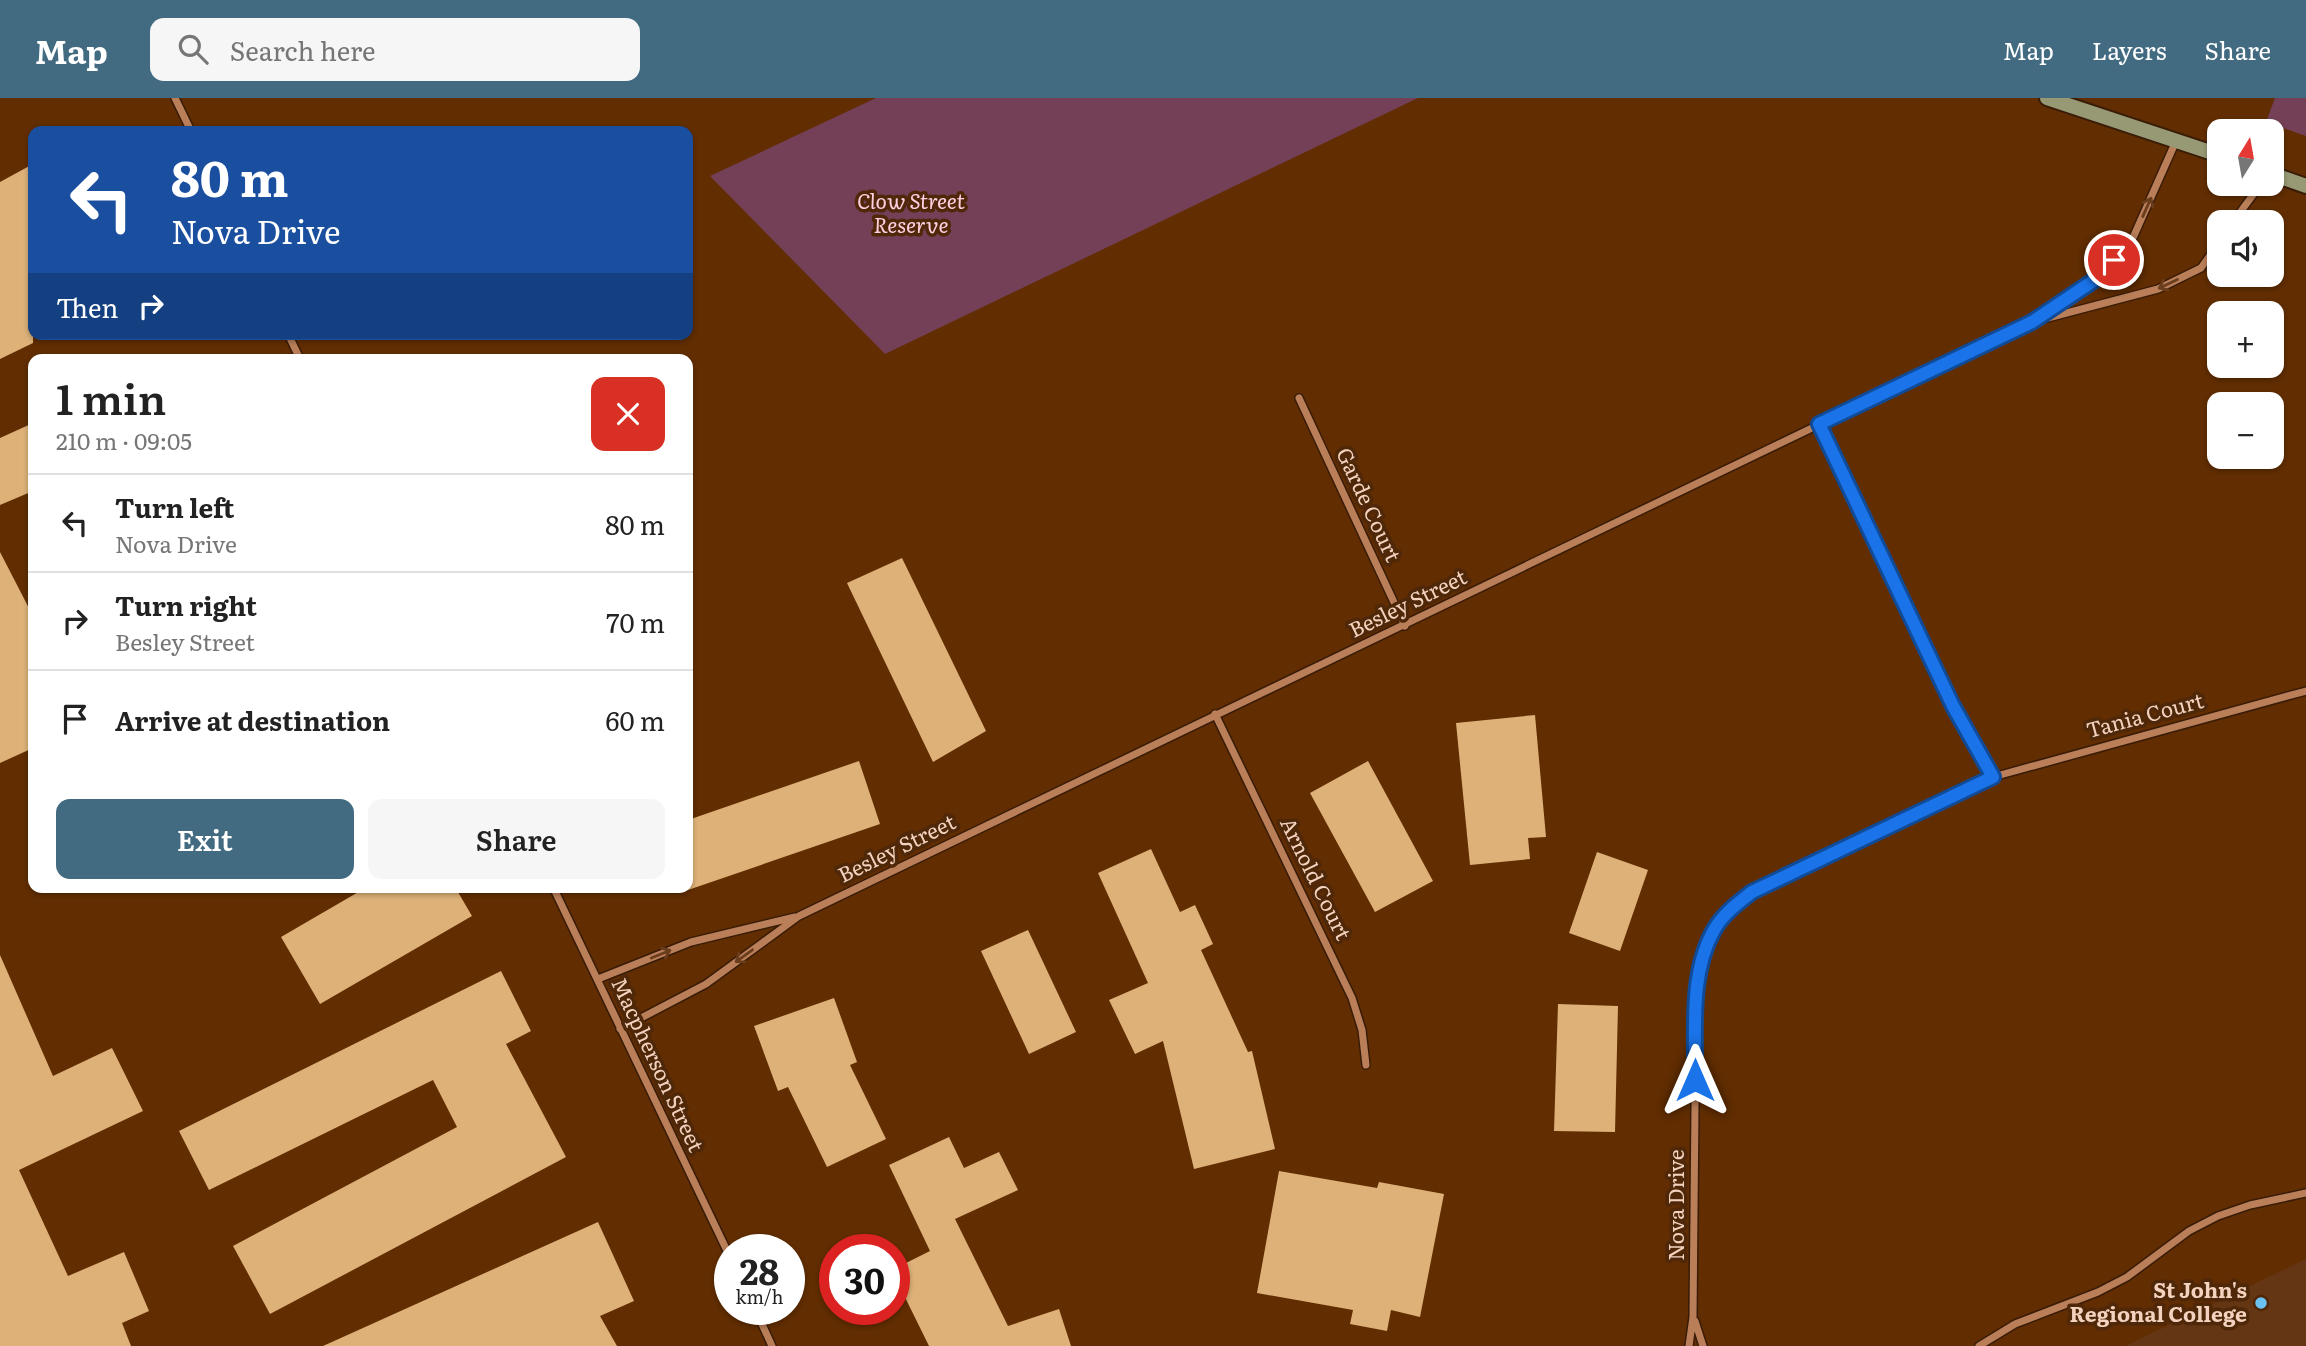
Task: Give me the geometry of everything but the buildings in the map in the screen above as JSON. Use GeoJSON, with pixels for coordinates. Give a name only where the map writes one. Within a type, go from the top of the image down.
{"type":"FeatureCollection","features":[{"type":"Feature","properties":{"kind":"main road"},"geometry":{"type":"LineString","coordinates":[[2047,98],[2207,151]]}},
{"type":"Feature","properties":{"kind":"main road"},"geometry":{"type":"LineString","coordinates":[[2284,178],[2306,186]]}},
{"type":"Feature","properties":{"kind":"street"},"geometry":{"type":"LineString","coordinates":[[175,98],[189,126]]}},
{"type":"Feature","properties":{"kind":"street","name":"Besley Street"},"geometry":{"type":"LineString","coordinates":[[620,1029],[706,984],[799,916],[2032,322],[2096,279],[2132,240],[2177,141]]}},
{"type":"Feature","properties":{"kind":"street","name":"Besley Street"},"geometry":{"type":"LineString","coordinates":[[2032,322],[2158,289],[2201,268],[2207,260]]}},
{"type":"Feature","properties":{"kind":"street","name":"Garde Court"},"geometry":{"type":"LineString","coordinates":[[1299,398],[1405,626]]}},
{"type":"Feature","properties":{"kind":"street"},"geometry":{"type":"LineString","coordinates":[[1819,424],[1953,706],[1993,777]]}},
{"type":"Feature","properties":{"kind":"street","name":"Tania Court"},"geometry":{"type":"LineString","coordinates":[[1993,777],[2306,691]]}},
{"type":"Feature","properties":{"kind":"street","name":"Arnold Court"},"geometry":{"type":"LineString","coordinates":[[1215,714],[1348,989],[1362,1030],[1366,1065]]}},
{"type":"Feature","properties":{"kind":"street","name":"Nova Drive"},"geometry":{"type":"LineString","coordinates":[[1689,1346],[1693,1317],[1696,1001],[1698,973],[1714,930],[1731,909],[1752,892],[1993,777]]}},
{"type":"Feature","properties":{"kind":"street","name":"Macpherson Street"},"geometry":{"type":"LineString","coordinates":[[556,893],[719,1234]]}},
{"type":"Feature","properties":{"kind":"street","name":"Besley Street"},"geometry":{"type":"LineString","coordinates":[[598,979],[691,942],[799,916]]}},
{"type":"Feature","properties":{"kind":"street"},"geometry":{"type":"LineString","coordinates":[[1979,1346],[2015,1324],[2098,1292],[2127,1276],[2189,1231],[2218,1216],[2250,1205],[2306,1193]]}},
{"type":"Feature","properties":{"kind":"street","name":"Nova Drive"},"geometry":{"type":"LineString","coordinates":[[1693,1317],[1703,1346]]}},
{"type":"Feature","properties":{"kind":"street"},"geometry":{"type":"LineString","coordinates":[[762,1325],[772,1346]]}},
{"type":"Feature","properties":{"kind":"shaded area","name":"St John's Regional College"},"geometry":{"type":"Polygon","coordinates":[[[2306,1259],[2306,1346],[2125,1346],[2306,1259]]]}},
{"type":"Feature","properties":{"kind":"green space","name":"Clow Street Reserve"},"geometry":{"type":"Polygon","coordinates":[[[876,98],[1418,98],[885,354],[710,176],[876,98]]]}},
{"type":"Feature","properties":{"kind":"green space"},"geometry":{"type":"Polygon","coordinates":[[[2275,98],[2306,98],[2306,136],[2284,128],[2284,119],[2267,119],[2275,98]]]}},
{"type":"Feature","properties":{"kind":"place","name":"St John's Regional College"},"geometry":{"type":"Point","coordinates":[2261,1303]}},
{"type":"Feature","properties":{"kind":"route"},"geometry":{"type":"LineString","coordinates":[[1695,1080],[1698,973],[1714,930],[1731,909],[1752,892],[1993,777],[1953,706],[1819,424],[2032,322],[2096,279],[2114,260]]}}]}
